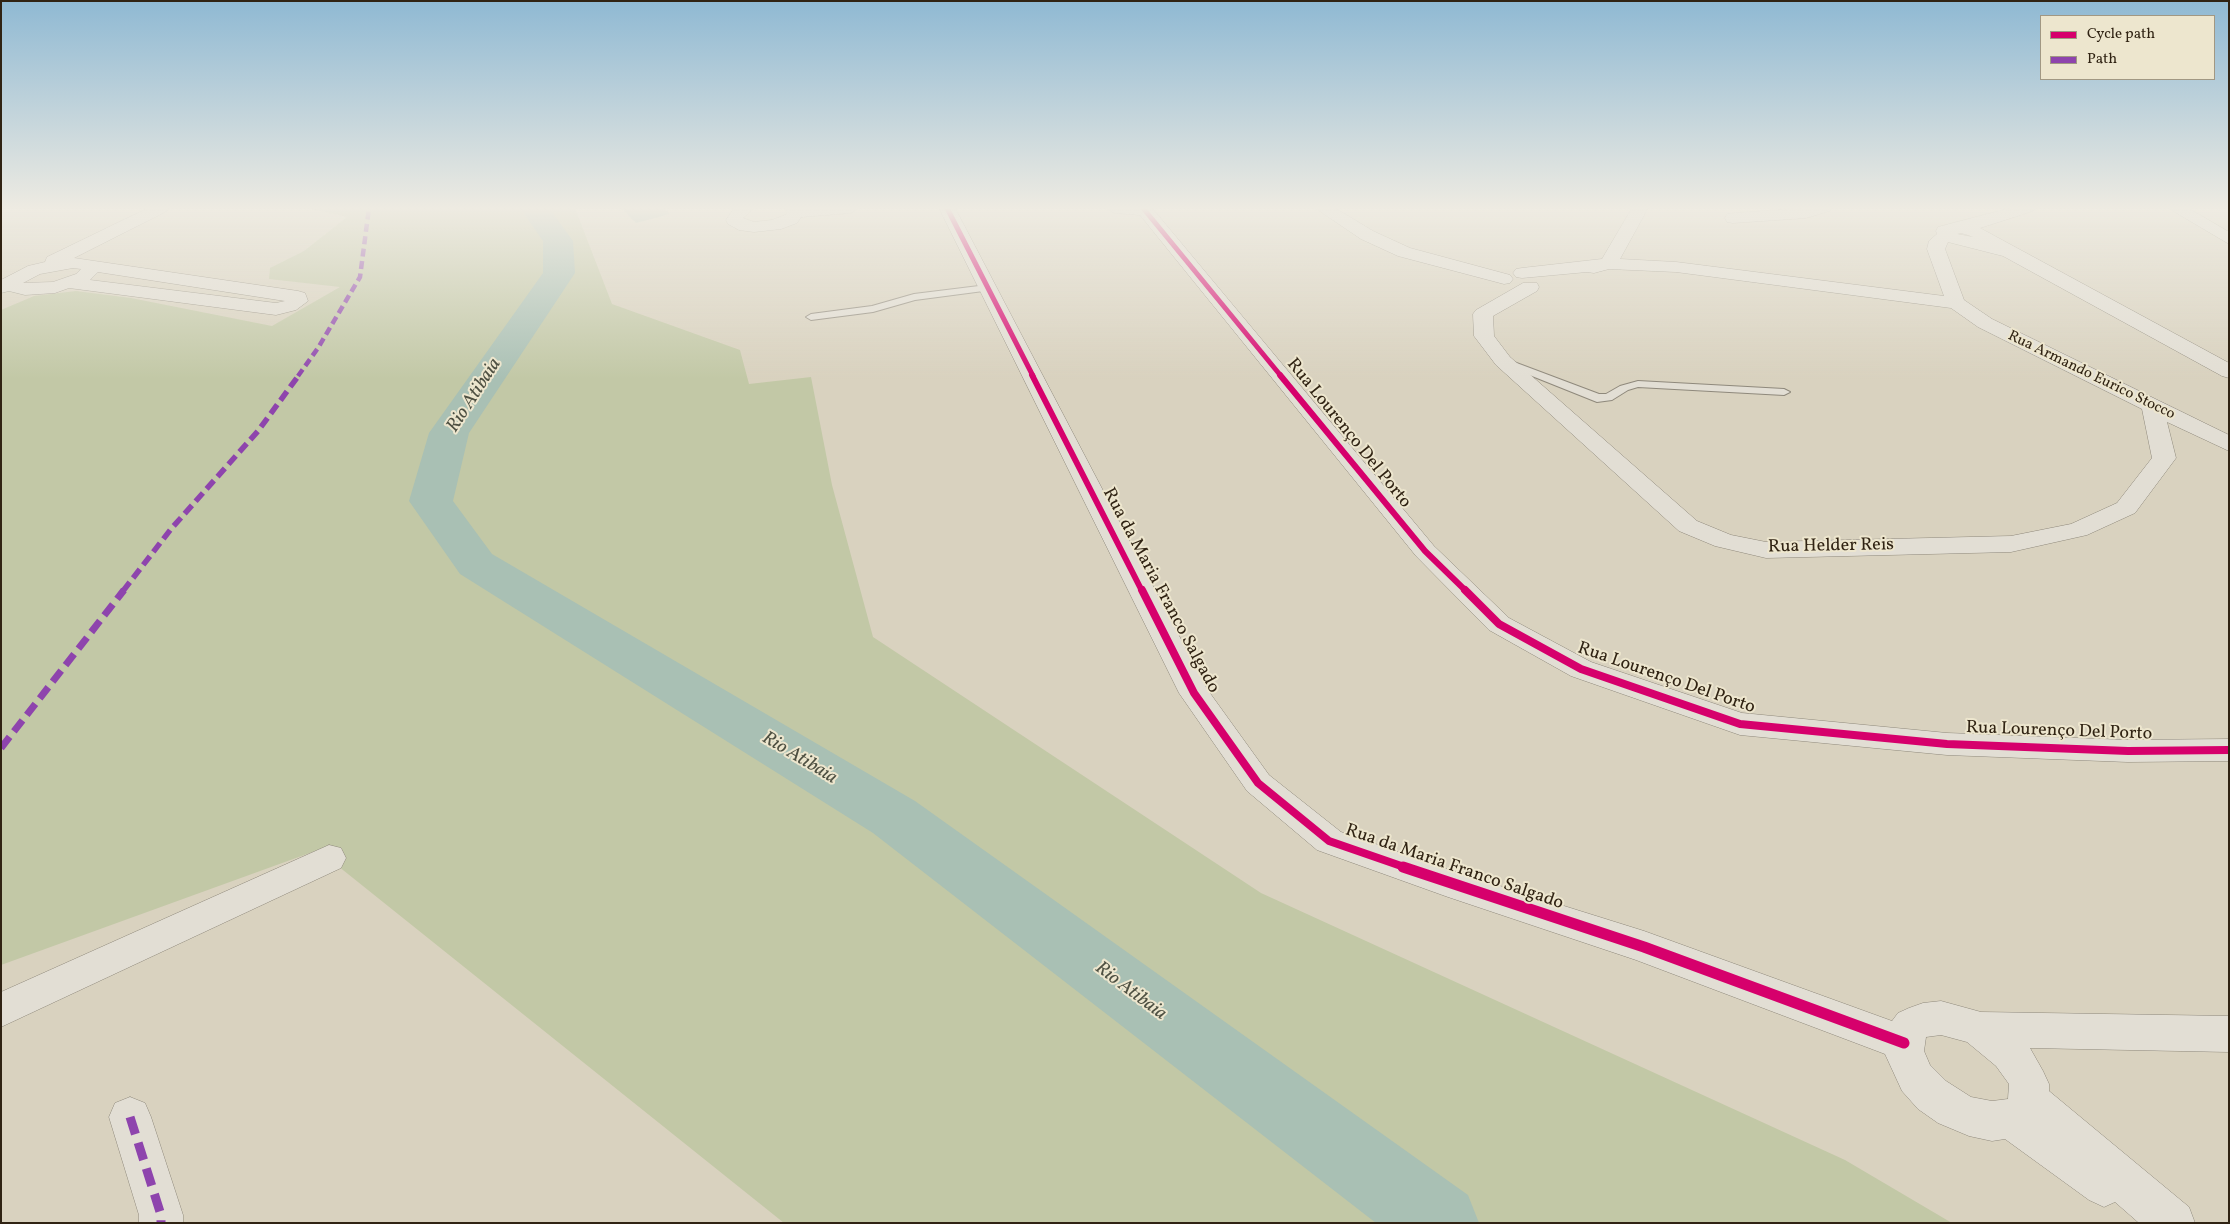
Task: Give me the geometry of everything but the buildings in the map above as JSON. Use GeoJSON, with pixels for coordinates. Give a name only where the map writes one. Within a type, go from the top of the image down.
{"type":"FeatureCollection","features":[{"type":"Feature","properties":{"kind":"street"},"geometry":{"type":"LineString","coordinates":[[8,286],[21,276],[44,265]]}},
{"type":"Feature","properties":{"kind":"street"},"geometry":{"type":"LineString","coordinates":[[34,270],[61,265]]}},
{"type":"Feature","properties":{"kind":"street"},"geometry":{"type":"LineString","coordinates":[[1,302],[38,289],[70,283],[90,273],[92,268],[88,265]]}},
{"type":"Feature","properties":{"kind":"street"},"geometry":{"type":"LineString","coordinates":[[70,283],[276,309],[299,301],[298,297],[89,265]]}},
{"type":"Feature","properties":{"kind":"street","name":"Rua da Maria Franco Salgado"},"geometry":{"type":"LineString","coordinates":[[976,265],[1194,693],[1258,783],[1329,841],[1460,887],[1644,947],[1904,1043]]}},
{"type":"Feature","properties":{"kind":"street","name":"Rua Lourenço Del Porto"},"geometry":{"type":"LineString","coordinates":[[1189,265],[1425,551],[1499,624],[1581,670],[1740,724],[1947,744],[2128,751],[2229,750]]}},
{"type":"Feature","properties":{"kind":"street"},"geometry":{"type":"LineString","coordinates":[[1455,265],[1520,279],[1601,265]]}},
{"type":"Feature","properties":{"kind":"street"},"geometry":{"type":"LineString","coordinates":[[1633,265],[1676,267],[1956,302],[1960,265]]}},
{"type":"Feature","properties":{"kind":"street"},"geometry":{"type":"LineString","coordinates":[[2032,265],[2229,372]]}},
{"type":"Feature","properties":{"kind":"street"},"geometry":{"type":"LineString","coordinates":[[1483,314],[1520,279]]}},
{"type":"Feature","properties":{"kind":"street"},"geometry":{"type":"LineString","coordinates":[[1483,314],[1520,279]]}},
{"type":"Feature","properties":{"kind":"street"},"geometry":{"type":"LineString","coordinates":[[8,286],[38,289]]}},
{"type":"Feature","properties":{"kind":"street","name":"Rua Armando Eurico Stocco"},"geometry":{"type":"LineString","coordinates":[[1956,302],[1985,323],[2229,444]]}},
{"type":"Feature","properties":{"kind":"street","name":"Rua Helder Reis"},"geometry":{"type":"LineString","coordinates":[[1483,314],[1484,336],[1503,361],[1660,503],[1688,526],[1724,541],[1766,550],[2011,544],[2078,530],[2126,508],[2164,458],[2152,406]]}},
{"type":"Feature","properties":{"kind":"street"},"geometry":{"type":"LineString","coordinates":[[1,1010],[329,858]]}},
{"type":"Feature","properties":{"kind":"street"},"geometry":{"type":"LineString","coordinates":[[1941,1018],[1962,1022],[1996,1042],[2023,1071],[2029,1084],[2020,1110],[1992,1121],[1969,1116],[1953,1109],[1932,1095],[1916,1078],[1904,1052],[1904,1036],[1912,1025],[1923,1020],[1941,1018]]}},
{"type":"Feature","properties":{"kind":"street"},"geometry":{"type":"LineString","coordinates":[[1996,1042],[2229,1034]]}},
{"type":"Feature","properties":{"kind":"street"},"geometry":{"type":"LineString","coordinates":[[2020,1110],[2158,1223]]}},
{"type":"Feature","properties":{"kind":"street"},"geometry":{"type":"LineString","coordinates":[[2020,1110],[2173,1223]]}},
{"type":"Feature","properties":{"kind":"street"},"geometry":{"type":"LineString","coordinates":[[130,1116],[162,1223]]}},
{"type":"Feature","properties":{"kind":"lane"},"geometry":{"type":"LineString","coordinates":[[811,317],[873,308],[914,297],[987,288]]}},
{"type":"Feature","properties":{"kind":"lane"},"geometry":{"type":"LineString","coordinates":[[1503,361],[1597,398],[1608,398],[1624,388],[1638,384],[1784,392]]}},
{"type":"Feature","properties":{"kind":"green space"},"geometry":{"type":"Polygon","coordinates":[[[276,265],[597,265],[612,304],[740,350],[749,384],[811,377],[832,485],[873,637],[1261,893],[1845,1160],[1952,1223],[784,1223],[318,850],[1,965],[1,310],[34,296],[76,291],[131,298],[272,326],[340,287],[269,279],[270,268],[276,265]]]}},
{"type":"Feature","properties":{"kind":"waterway","name":"Rio Atibaia"},"geometry":{"type":"LineString","coordinates":[[559,265],[559,273],[449,433],[431,501],[476,564],[894,817],[1440,1223]]}},
{"type":"Feature","properties":{"kind":"marked path"},"geometry":{"type":"LineString","coordinates":[[1,748],[171,529],[258,431],[318,348],[360,277],[362,265]]}},
{"type":"Feature","properties":{"kind":"marked path"},"geometry":{"type":"LineString","coordinates":[[130,1117],[161,1215],[161,1223]]}},
{"type":"Feature","properties":{"kind":"cycle path"},"geometry":{"type":"LineString","coordinates":[[976,265],[1194,693],[1258,783],[1329,841],[1460,887],[1644,947],[1904,1043]]}},
{"type":"Feature","properties":{"kind":"cycle path"},"geometry":{"type":"LineString","coordinates":[[1190,265],[1425,551],[1499,624],[1581,669],[1740,724],[1947,744],[2128,751],[2229,750]]}}]}
